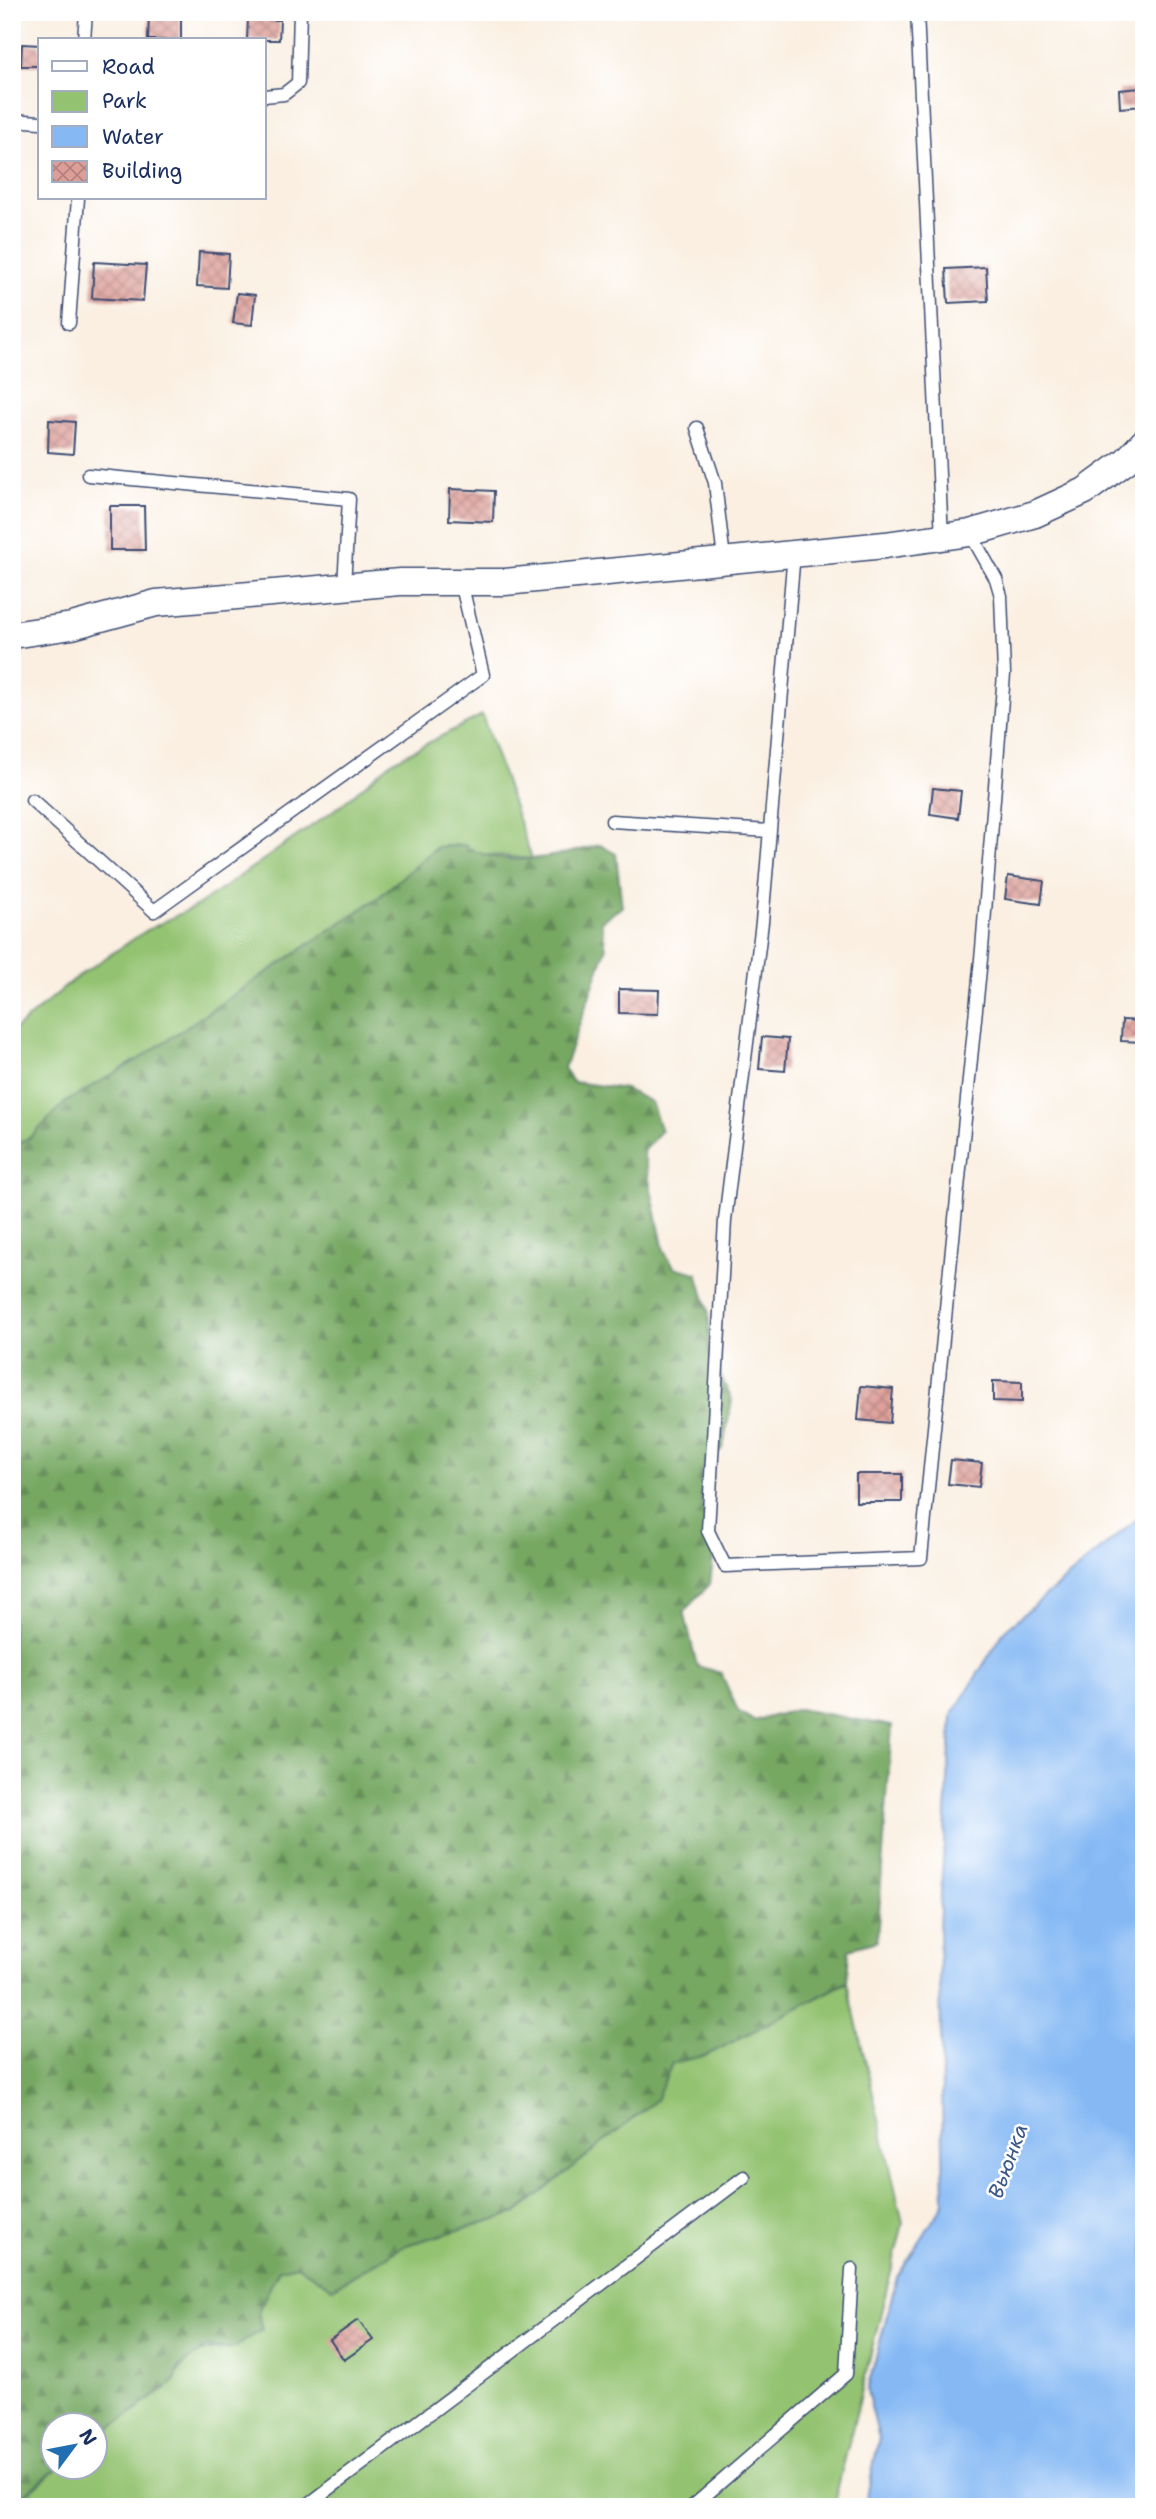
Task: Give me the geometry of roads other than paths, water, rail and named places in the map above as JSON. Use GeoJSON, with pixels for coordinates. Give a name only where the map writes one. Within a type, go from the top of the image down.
{"type":"FeatureCollection","features":[{"type":"Feature","properties":{"kind":"street"},"geometry":{"type":"LineString","coordinates":[[12,635],[72,626],[156,603],[344,586],[505,582],[942,538],[970,533],[1060,504],[1108,476],[1140,452]]}},
{"type":"Feature","properties":{"kind":"lane"},"geometry":{"type":"LineString","coordinates":[[84,38],[86,12]]}},
{"type":"Feature","properties":{"kind":"lane"},"geometry":{"type":"LineString","coordinates":[[266,96],[284,94],[298,83],[300,12]]}},
{"type":"Feature","properties":{"kind":"lane"},"geometry":{"type":"LineString","coordinates":[[917,12],[942,538]]}},
{"type":"Feature","properties":{"kind":"lane"},"geometry":{"type":"LineString","coordinates":[[12,120],[38,122]]}},
{"type":"Feature","properties":{"kind":"lane"},"geometry":{"type":"LineString","coordinates":[[69,323],[78,200]]}},
{"type":"Feature","properties":{"kind":"lane"},"geometry":{"type":"LineString","coordinates":[[697,428],[715,483],[724,559]]}},
{"type":"Feature","properties":{"kind":"lane"},"geometry":{"type":"LineString","coordinates":[[88,475],[349,499],[344,586]]}},
{"type":"Feature","properties":{"kind":"lane"},"geometry":{"type":"LineString","coordinates":[[794,553],[751,1024],[725,1220],[708,1531],[725,1566],[921,1558],[981,963],[1004,674],[1001,597],[996,579],[970,533]]}},
{"type":"Feature","properties":{"kind":"lane"},"geometry":{"type":"LineString","coordinates":[[32,800],[155,911],[483,675],[461,582]]}},
{"type":"Feature","properties":{"kind":"lane"},"geometry":{"type":"LineString","coordinates":[[612,821],[769,831]]}},
{"type":"Feature","properties":{"kind":"lane"},"geometry":{"type":"LineString","coordinates":[[306,2507],[744,2178]]}},
{"type":"Feature","properties":{"kind":"lane"},"geometry":{"type":"LineString","coordinates":[[692,2507],[846,2374],[852,2269]]}},
{"type":"Feature","properties":{"kind":"water","name":"Вьюнка"},"geometry":{"type":"Polygon","coordinates":[[[1144,1513],[1144,2490],[1138,2507],[865,2507],[879,2438],[867,2391],[897,2277],[944,2203],[939,1926],[952,1715],[1005,1630],[1144,1513]]]}}]}
